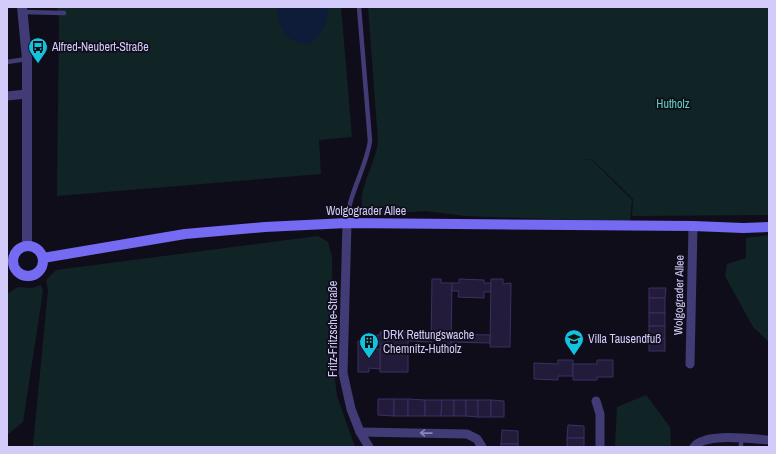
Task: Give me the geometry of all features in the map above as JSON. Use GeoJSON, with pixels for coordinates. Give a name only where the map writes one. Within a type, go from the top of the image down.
{"type":"FeatureCollection","features":[{"type":"Feature","properties":{"kind":"main road","name":"Wolgograder Allee"},"geometry":{"type":"LineString","coordinates":[[43,258],[185,234],[265,227],[347,223],[693,226],[743,228],[769,227]]}},
{"type":"Feature","properties":{"kind":"main road"},"geometry":{"type":"LineString","coordinates":[[27,246],[37,250],[43,258],[42,268],[39,272],[31,276],[26,277],[17,273],[10,265],[14,254],[22,247],[27,246]]}},
{"type":"Feature","properties":{"kind":"street"},"geometry":{"type":"LineString","coordinates":[[23,9],[27,59],[27,246]]}},
{"type":"Feature","properties":{"kind":"street"},"geometry":{"type":"LineString","coordinates":[[7,96],[27,94]]}},
{"type":"Feature","properties":{"kind":"street","name":"Fritz-Fritzsche-Straße"},"geometry":{"type":"LineString","coordinates":[[347,223],[343,373],[351,409],[360,432],[369,447]]}},
{"type":"Feature","properties":{"kind":"street","name":"Wolgograder Allee"},"geometry":{"type":"LineString","coordinates":[[690,364],[693,226]]}},
{"type":"Feature","properties":{"kind":"street"},"geometry":{"type":"LineString","coordinates":[[596,401],[600,414],[600,447]]}},
{"type":"Feature","properties":{"kind":"street"},"geometry":{"type":"LineString","coordinates":[[360,432],[468,434],[478,439],[482,447]]}},
{"type":"Feature","properties":{"kind":"street"},"geometry":{"type":"LineString","coordinates":[[694,447],[703,441],[722,437],[741,443],[769,440]]}},
{"type":"Feature","properties":{"kind":"lane"},"geometry":{"type":"LineString","coordinates":[[347,223],[348,209],[368,157],[370,140],[359,7]]}},
{"type":"Feature","properties":{"kind":"lane"},"geometry":{"type":"LineString","coordinates":[[23,9],[64,13]]}},
{"type":"Feature","properties":{"kind":"lane"},"geometry":{"type":"LineString","coordinates":[[7,62],[27,59]]}},
{"type":"Feature","properties":{"kind":"green space"},"geometry":{"type":"Polygon","coordinates":[[[57,7],[341,7],[352,137],[319,140],[321,174],[57,196],[59,20],[57,7]]]}},
{"type":"Feature","properties":{"kind":"green space","name":"Hutholz"},"geometry":{"type":"Polygon","coordinates":[[[368,7],[769,7],[769,215],[632,216],[633,199],[593,160],[469,145],[592,160],[632,200],[630,222],[465,216],[426,211],[369,215],[363,210],[362,194],[377,149],[378,141],[368,7]]]}},
{"type":"Feature","properties":{"kind":"green space"},"geometry":{"type":"Polygon","coordinates":[[[769,235],[769,342],[753,327],[725,276],[727,264],[746,258],[746,238],[769,235]]]}},
{"type":"Feature","properties":{"kind":"green space"},"geometry":{"type":"Polygon","coordinates":[[[318,236],[328,242],[332,257],[333,363],[337,396],[355,447],[33,446],[48,290],[46,280],[56,270],[318,236]]]}},
{"type":"Feature","properties":{"kind":"green space"},"geometry":{"type":"Polygon","coordinates":[[[41,285],[43,291],[23,422],[7,435],[7,294],[18,287],[32,288],[41,285]]]}},
{"type":"Feature","properties":{"kind":"green space"},"geometry":{"type":"Polygon","coordinates":[[[646,395],[670,427],[671,447],[615,447],[617,407],[646,395]]]}},
{"type":"Feature","properties":{"kind":"water"},"geometry":{"type":"Polygon","coordinates":[[[277,7],[329,7],[323,29],[317,38],[308,45],[294,41],[285,33],[279,21],[277,7]]]}},
{"type":"Feature","properties":{"kind":"building"},"geometry":{"type":"Polygon","coordinates":[[[432,279],[441,279],[441,283],[452,283],[451,347],[431,346],[432,279]]]}},
{"type":"Feature","properties":{"kind":"building"},"geometry":{"type":"Polygon","coordinates":[[[459,279],[484,280],[484,283],[491,283],[491,292],[484,292],[484,298],[458,297],[459,291],[452,291],[452,283],[459,283],[459,279]]]}},
{"type":"Feature","properties":{"kind":"building"},"geometry":{"type":"Polygon","coordinates":[[[491,279],[503,279],[503,284],[511,283],[510,347],[490,347],[491,279]]]}},
{"type":"Feature","properties":{"kind":"building"},"geometry":{"type":"Polygon","coordinates":[[[649,288],[666,288],[665,298],[649,298],[649,288]]]}},
{"type":"Feature","properties":{"kind":"building"},"geometry":{"type":"Polygon","coordinates":[[[649,298],[665,298],[665,313],[649,313],[649,298]]]}},
{"type":"Feature","properties":{"kind":"building"},"geometry":{"type":"Polygon","coordinates":[[[649,313],[665,313],[665,326],[649,326],[649,313]]]}},
{"type":"Feature","properties":{"kind":"building"},"geometry":{"type":"Polygon","coordinates":[[[649,326],[665,326],[665,339],[649,339],[649,326]]]}},
{"type":"Feature","properties":{"kind":"building"},"geometry":{"type":"Polygon","coordinates":[[[380,332],[408,332],[408,372],[380,372],[380,343],[377,343],[377,335],[380,335],[380,332]]]}},
{"type":"Feature","properties":{"kind":"building"},"geometry":{"type":"Polygon","coordinates":[[[408,333],[431,334],[431,342],[408,341],[408,333]]]}},
{"type":"Feature","properties":{"kind":"building"},"geometry":{"type":"Polygon","coordinates":[[[451,334],[490,335],[490,343],[451,342],[451,334]]]}},
{"type":"Feature","properties":{"kind":"building"},"geometry":{"type":"Polygon","coordinates":[[[649,339],[665,339],[665,351],[649,351],[649,339]]]}},
{"type":"Feature","properties":{"kind":"building","name":"DRK Rettungswache Chemnitz-Hutholz"},"geometry":{"type":"Polygon","coordinates":[[[358,341],[369,341],[369,349],[380,349],[380,369],[369,368],[369,372],[358,372],[358,341]]]}},
{"type":"Feature","properties":{"kind":"building"},"geometry":{"type":"Polygon","coordinates":[[[558,360],[573,360],[573,376],[558,376],[558,380],[534,379],[534,363],[558,364],[558,360]]]}},
{"type":"Feature","properties":{"kind":"building"},"geometry":{"type":"Polygon","coordinates":[[[597,360],[613,360],[613,377],[597,377],[597,380],[573,380],[573,364],[597,364],[597,360]]]}},
{"type":"Feature","properties":{"kind":"building"},"geometry":{"type":"Polygon","coordinates":[[[378,399],[394,399],[394,416],[378,415],[378,399]]]}},
{"type":"Feature","properties":{"kind":"building"},"geometry":{"type":"Polygon","coordinates":[[[394,399],[408,399],[408,416],[394,416],[394,399]]]}},
{"type":"Feature","properties":{"kind":"building"},"geometry":{"type":"Polygon","coordinates":[[[408,399],[425,400],[425,416],[408,416],[408,399]]]}},
{"type":"Feature","properties":{"kind":"building"},"geometry":{"type":"Polygon","coordinates":[[[425,400],[442,400],[441,416],[425,416],[425,400]]]}},
{"type":"Feature","properties":{"kind":"building"},"geometry":{"type":"Polygon","coordinates":[[[442,400],[454,400],[454,416],[441,416],[442,400]]]}},
{"type":"Feature","properties":{"kind":"building"},"geometry":{"type":"Polygon","coordinates":[[[454,400],[466,400],[466,416],[454,416],[454,400]]]}},
{"type":"Feature","properties":{"kind":"building"},"geometry":{"type":"Polygon","coordinates":[[[466,400],[478,400],[478,417],[466,416],[466,400]]]}},
{"type":"Feature","properties":{"kind":"building"},"geometry":{"type":"Polygon","coordinates":[[[478,400],[491,400],[491,417],[478,417],[478,400]]]}},
{"type":"Feature","properties":{"kind":"building"},"geometry":{"type":"Polygon","coordinates":[[[491,400],[504,401],[504,417],[491,417],[491,400]]]}},
{"type":"Feature","properties":{"kind":"building"},"geometry":{"type":"Polygon","coordinates":[[[568,425],[584,426],[584,438],[567,438],[568,425]]]}},
{"type":"Feature","properties":{"kind":"building"},"geometry":{"type":"Polygon","coordinates":[[[502,430],[518,431],[518,444],[501,444],[502,430]]]}},
{"type":"Feature","properties":{"kind":"building"},"geometry":{"type":"Polygon","coordinates":[[[567,438],[584,438],[584,447],[567,447],[567,438]]]}},
{"type":"Feature","properties":{"kind":"building"},"geometry":{"type":"Polygon","coordinates":[[[501,444],[518,444],[518,447],[501,447],[501,444]]]}},
{"type":"Feature","properties":{"kind":"place","name":"Alfred-Neubert-Straße"},"geometry":{"type":"Point","coordinates":[38,64]}},
{"type":"Feature","properties":{"kind":"place","name":"Villa Tausendfuß"},"geometry":{"type":"Point","coordinates":[574,356]}},
{"type":"Feature","properties":{"kind":"place","name":"DRK Rettungswache Chemnitz-Hutholz"},"geometry":{"type":"Point","coordinates":[369,359]}}]}
